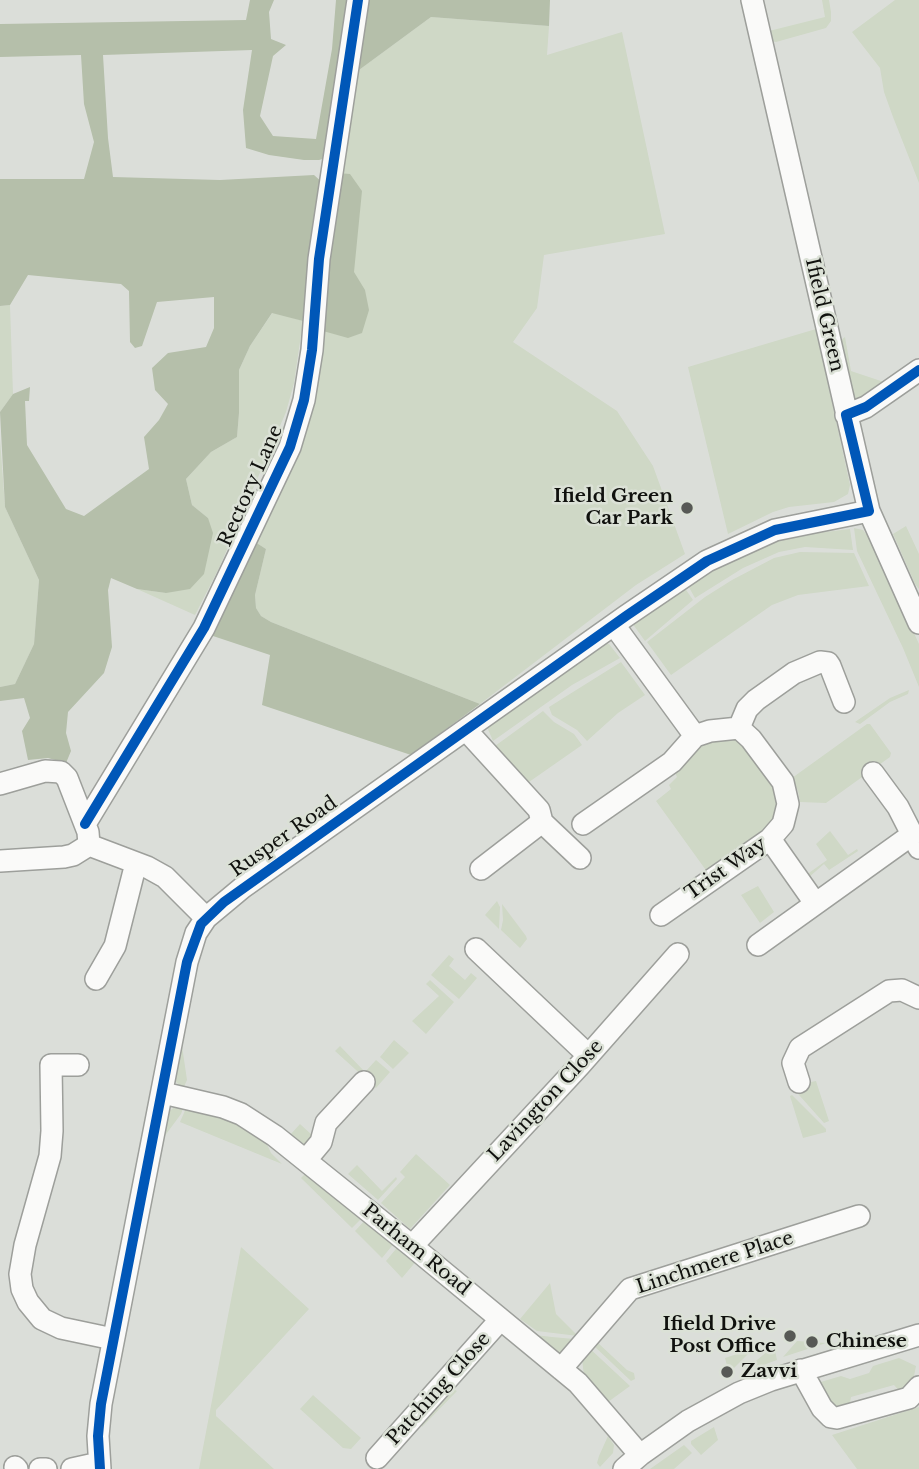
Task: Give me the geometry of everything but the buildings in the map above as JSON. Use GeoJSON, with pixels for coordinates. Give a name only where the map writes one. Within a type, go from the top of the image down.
{"type":"FeatureCollection","features":[{"type":"Feature","properties":{"kind":"street","name":"Rectory Lane"},"geometry":{"type":"LineString","coordinates":[[85,824],[204,628],[290,447],[304,400],[312,350],[319,259],[358,0]]}},
{"type":"Feature","properties":{"kind":"street","name":"Ifield Green"},"geometry":{"type":"LineString","coordinates":[[752,0],[869,511],[917,612]]}},
{"type":"Feature","properties":{"kind":"street"},"geometry":{"type":"LineString","coordinates":[[846,415],[866,407],[919,370]]}},
{"type":"Feature","properties":{"kind":"street","name":"Rusper Road"},"geometry":{"type":"LineString","coordinates":[[100,1466],[100,1404],[187,962],[196,933],[206,918],[224,902],[707,561],[757,536],[782,528],[869,511]]}},
{"type":"Feature","properties":{"kind":"street"},"geometry":{"type":"LineString","coordinates":[[614,625],[695,736]]}},
{"type":"Feature","properties":{"kind":"street"},"geometry":{"type":"LineString","coordinates":[[583,824],[672,762],[695,736],[710,731],[738,728],[747,709],[756,700],[794,673],[820,662],[828,663],[844,702]]}},
{"type":"Feature","properties":{"kind":"street","name":"Trist Way"},"geometry":{"type":"LineString","coordinates":[[661,915],[770,839],[778,832],[787,815],[787,794],[783,782],[751,739],[738,728]]}},
{"type":"Feature","properties":{"kind":"street"},"geometry":{"type":"LineString","coordinates":[[466,730],[539,810],[542,822],[580,858]]}},
{"type":"Feature","properties":{"kind":"street"},"geometry":{"type":"LineString","coordinates":[[0,784],[45,771],[61,772],[67,778],[90,839],[89,845],[73,855],[0,861]]}},
{"type":"Feature","properties":{"kind":"street"},"geometry":{"type":"LineString","coordinates":[[769,945],[815,903],[916,841],[898,807],[873,773]]}},
{"type":"Feature","properties":{"kind":"street"},"geometry":{"type":"LineString","coordinates":[[481,869],[542,822]]}},
{"type":"Feature","properties":{"kind":"street"},"geometry":{"type":"LineString","coordinates":[[770,839],[815,903]]}},
{"type":"Feature","properties":{"kind":"street"},"geometry":{"type":"LineString","coordinates":[[89,845],[165,877],[206,918]]}},
{"type":"Feature","properties":{"kind":"street"},"geometry":{"type":"LineString","coordinates":[[96,979],[115,946],[136,863]]}},
{"type":"Feature","properties":{"kind":"street"},"geometry":{"type":"LineString","coordinates":[[476,949],[588,1055]]}},
{"type":"Feature","properties":{"kind":"street","name":"Lavington Close"},"geometry":{"type":"LineString","coordinates":[[412,1246],[678,954]]}},
{"type":"Feature","properties":{"kind":"street"},"geometry":{"type":"LineString","coordinates":[[799,1082],[793,1063],[800,1048],[889,991],[902,990],[919,998]]}},
{"type":"Feature","properties":{"kind":"street"},"geometry":{"type":"LineString","coordinates":[[78,1065],[51,1065],[52,1143],[21,1260],[20,1275],[28,1302],[42,1319],[68,1330],[113,1339]]}},
{"type":"Feature","properties":{"kind":"street"},"geometry":{"type":"LineString","coordinates":[[306,1160],[321,1142],[326,1123],[364,1082]]}},
{"type":"Feature","properties":{"kind":"street","name":"Parham Road"},"geometry":{"type":"LineString","coordinates":[[163,1093],[199,1100],[241,1114],[306,1160],[561,1368],[591,1397],[632,1462]]}},
{"type":"Feature","properties":{"kind":"street","name":"Linchmere Place"},"geometry":{"type":"LineString","coordinates":[[561,1368],[630,1289],[859,1216]]}},
{"type":"Feature","properties":{"kind":"street","name":"Patching Close"},"geometry":{"type":"LineString","coordinates":[[377,1458],[500,1320]]}},
{"type":"Feature","properties":{"kind":"street"},"geometry":{"type":"LineString","coordinates":[[632,1462],[709,1408],[738,1392],[801,1370],[919,1337]]}},
{"type":"Feature","properties":{"kind":"street"},"geometry":{"type":"LineString","coordinates":[[801,1370],[822,1408],[831,1417],[837,1418],[909,1398],[919,1387]]}},
{"type":"Feature","properties":{"kind":"street"},"geometry":{"type":"LineString","coordinates":[[72,1469],[100,1466]]}},
{"type":"Feature","properties":{"kind":"street"},"geometry":{"type":"LineString","coordinates":[[40,1469],[46,1469]]}},
{"type":"Feature","properties":{"kind":"green space"},"geometry":{"type":"Polygon","coordinates":[[[250,0],[274,0],[269,12],[271,39],[286,45],[273,56],[260,116],[273,136],[316,139],[332,49],[336,0],[351,0],[329,157],[304,160],[269,155],[246,148],[243,110],[252,50],[103,55],[113,177],[220,180],[314,175],[324,184],[303,321],[272,313],[250,346],[239,370],[237,437],[211,452],[186,479],[192,505],[208,518],[213,533],[204,574],[190,589],[166,593],[137,589],[111,578],[108,590],[112,647],[104,673],[68,712],[66,733],[71,751],[66,763],[48,758],[28,760],[22,731],[30,718],[24,698],[0,701],[0,687],[15,684],[34,644],[39,580],[5,507],[0,412],[13,394],[30,387],[29,401],[25,401],[27,445],[66,509],[84,516],[149,469],[144,437],[159,420],[168,404],[155,390],[152,368],[168,353],[206,347],[214,328],[214,297],[157,302],[142,346],[135,348],[130,342],[129,291],[121,284],[28,275],[10,305],[0,306],[0,179],[84,179],[94,142],[84,104],[81,55],[0,57],[0,24],[246,20],[250,0]]]}},
{"type":"Feature","properties":{"kind":"green space"},"geometry":{"type":"Polygon","coordinates":[[[369,0],[550,0],[549,26],[431,17],[359,70],[369,0]]]}},
{"type":"Feature","properties":{"kind":"green space"},"geometry":{"type":"Polygon","coordinates":[[[822,0],[829,0],[831,12],[831,21],[826,28],[776,42],[770,41],[769,31],[825,17],[822,0]]]}},
{"type":"Feature","properties":{"kind":"green space"},"geometry":{"type":"Polygon","coordinates":[[[895,0],[919,0],[919,183],[884,92],[880,68],[852,32],[895,0]]]}},
{"type":"Feature","properties":{"kind":"green space"},"geometry":{"type":"Polygon","coordinates":[[[431,17],[549,26],[547,55],[622,32],[665,234],[544,255],[537,308],[513,342],[617,411],[653,466],[685,554],[636,585],[480,704],[271,622],[261,616],[256,608],[255,595],[266,549],[255,542],[323,331],[338,173],[359,70],[431,17]]]}},
{"type":"Feature","properties":{"kind":"green space"},"geometry":{"type":"Polygon","coordinates":[[[338,173],[350,174],[362,191],[354,272],[365,290],[369,310],[362,333],[348,338],[323,331],[338,173]]]}},
{"type":"Feature","properties":{"kind":"green space"},"geometry":{"type":"Polygon","coordinates":[[[10,305],[13,394],[0,412],[0,306],[10,305]]]}},
{"type":"Feature","properties":{"kind":"green space"},"geometry":{"type":"Polygon","coordinates":[[[273,312],[303,321],[294,383],[286,412],[219,568],[195,615],[137,589],[166,593],[208,518],[192,505],[186,479],[211,452],[237,437],[239,370],[250,346],[273,312]]]}},
{"type":"Feature","properties":{"kind":"green space"},"geometry":{"type":"Polygon","coordinates":[[[816,329],[850,485],[848,494],[834,502],[789,507],[773,512],[728,534],[688,367],[816,329]]]}},
{"type":"Feature","properties":{"kind":"green space"},"geometry":{"type":"Polygon","coordinates":[[[845,337],[851,371],[887,383],[862,402],[854,400],[841,340],[845,337]]]}},
{"type":"Feature","properties":{"kind":"green space"},"geometry":{"type":"Polygon","coordinates":[[[0,439],[5,507],[39,580],[34,644],[15,684],[0,687],[0,439]]]}},
{"type":"Feature","properties":{"kind":"green space"},"geometry":{"type":"Polygon","coordinates":[[[906,526],[919,554],[919,589],[893,534],[906,526]]]}},
{"type":"Feature","properties":{"kind":"green space"},"geometry":{"type":"Polygon","coordinates":[[[854,528],[863,530],[871,540],[919,644],[919,687],[857,551],[854,528]]]}},
{"type":"Feature","properties":{"kind":"green space"},"geometry":{"type":"Polygon","coordinates":[[[850,529],[853,550],[805,547],[779,552],[743,568],[695,598],[686,582],[784,537],[850,529]]]}},
{"type":"Feature","properties":{"kind":"green space"},"geometry":{"type":"Polygon","coordinates":[[[255,542],[266,549],[255,595],[256,608],[261,616],[480,704],[411,755],[262,705],[270,655],[210,635],[255,542]]]}},
{"type":"Feature","properties":{"kind":"green space"},"geometry":{"type":"Polygon","coordinates":[[[800,552],[854,553],[869,586],[798,595],[772,605],[671,675],[647,642],[705,597],[732,580],[774,558],[800,552]]]}},
{"type":"Feature","properties":{"kind":"green space"},"geometry":{"type":"Polygon","coordinates":[[[682,584],[693,600],[645,641],[632,623],[682,584]]]}},
{"type":"Feature","properties":{"kind":"green space"},"geometry":{"type":"Polygon","coordinates":[[[604,644],[609,644],[620,658],[572,685],[493,741],[487,727],[604,644]]]}},
{"type":"Feature","properties":{"kind":"green space"},"geometry":{"type":"Polygon","coordinates":[[[621,662],[645,695],[618,713],[587,741],[577,730],[552,715],[549,707],[621,662]]]}},
{"type":"Feature","properties":{"kind":"green space"},"geometry":{"type":"Polygon","coordinates":[[[909,690],[908,694],[890,702],[860,724],[855,722],[890,698],[909,690]]]}},
{"type":"Feature","properties":{"kind":"green space"},"geometry":{"type":"Polygon","coordinates":[[[543,711],[554,722],[574,734],[582,745],[529,782],[495,746],[543,711]]]}},
{"type":"Feature","properties":{"kind":"green space"},"geometry":{"type":"Polygon","coordinates":[[[870,724],[891,753],[890,757],[826,803],[800,802],[792,778],[870,724]]]}},
{"type":"Feature","properties":{"kind":"green space"},"geometry":{"type":"Polygon","coordinates":[[[733,736],[743,741],[780,794],[773,826],[708,873],[656,801],[671,789],[669,785],[677,777],[674,770],[703,743],[733,736]]]}},
{"type":"Feature","properties":{"kind":"green space"},"geometry":{"type":"Polygon","coordinates":[[[830,831],[848,855],[857,849],[858,851],[829,870],[824,864],[808,878],[806,875],[827,860],[816,844],[830,831]]]}},
{"type":"Feature","properties":{"kind":"green space"},"geometry":{"type":"Polygon","coordinates":[[[758,886],[774,912],[760,923],[741,895],[758,886]]]}},
{"type":"Feature","properties":{"kind":"green space"},"geometry":{"type":"Polygon","coordinates":[[[497,901],[500,907],[499,929],[485,915],[497,901]]]}},
{"type":"Feature","properties":{"kind":"green space"},"geometry":{"type":"Polygon","coordinates":[[[502,904],[526,936],[527,939],[520,948],[501,930],[502,904]]]}},
{"type":"Feature","properties":{"kind":"green space"},"geometry":{"type":"Polygon","coordinates":[[[449,955],[454,959],[449,966],[465,980],[471,973],[477,978],[459,999],[431,975],[449,955]]]}},
{"type":"Feature","properties":{"kind":"green space"},"geometry":{"type":"Polygon","coordinates":[[[430,980],[454,1002],[426,1034],[412,1021],[439,996],[426,984],[430,980]]]}},
{"type":"Feature","properties":{"kind":"green space"},"geometry":{"type":"Polygon","coordinates":[[[181,1039],[187,1080],[183,1089],[174,1080],[181,1039]]]}},
{"type":"Feature","properties":{"kind":"green space"},"geometry":{"type":"Polygon","coordinates":[[[394,1040],[409,1053],[393,1069],[380,1057],[394,1040]]]}},
{"type":"Feature","properties":{"kind":"green space"},"geometry":{"type":"Polygon","coordinates":[[[340,1046],[365,1072],[376,1060],[390,1072],[376,1088],[335,1051],[340,1046]]]}},
{"type":"Feature","properties":{"kind":"green space"},"geometry":{"type":"Polygon","coordinates":[[[816,1081],[829,1121],[824,1123],[791,1086],[816,1081]]]}},
{"type":"Feature","properties":{"kind":"green space"},"geometry":{"type":"Polygon","coordinates":[[[792,1095],[826,1132],[803,1138],[790,1096],[792,1095]]]}},
{"type":"Feature","properties":{"kind":"green space"},"geometry":{"type":"Polygon","coordinates":[[[176,1106],[184,1106],[164,1137],[162,1134],[167,1113],[176,1106]]]}},
{"type":"Feature","properties":{"kind":"green space"},"geometry":{"type":"Polygon","coordinates":[[[187,1106],[235,1121],[265,1140],[271,1153],[282,1164],[180,1122],[187,1106]]]}},
{"type":"Feature","properties":{"kind":"green space"},"geometry":{"type":"Polygon","coordinates":[[[300,1124],[312,1135],[304,1144],[290,1135],[300,1124]]]}},
{"type":"Feature","properties":{"kind":"green space"},"geometry":{"type":"Polygon","coordinates":[[[416,1154],[450,1185],[410,1229],[381,1203],[405,1177],[400,1172],[416,1154]]]}},
{"type":"Feature","properties":{"kind":"green space"},"geometry":{"type":"Polygon","coordinates":[[[357,1165],[382,1191],[396,1177],[397,1179],[378,1200],[348,1174],[357,1165]]]}},
{"type":"Feature","properties":{"kind":"green space"},"geometry":{"type":"Polygon","coordinates":[[[305,1174],[364,1216],[352,1228],[301,1178],[305,1174]]]}},
{"type":"Feature","properties":{"kind":"green space"},"geometry":{"type":"Polygon","coordinates":[[[367,1218],[396,1241],[382,1258],[355,1231],[367,1218]]]}},
{"type":"Feature","properties":{"kind":"green space"},"geometry":{"type":"Polygon","coordinates":[[[400,1244],[418,1259],[402,1278],[386,1261],[400,1244]]]}},
{"type":"Feature","properties":{"kind":"green space"},"geometry":{"type":"Polygon","coordinates":[[[241,1247],[309,1309],[216,1410],[216,1416],[274,1469],[199,1469],[241,1247]]]}},
{"type":"Feature","properties":{"kind":"green space"},"geometry":{"type":"Polygon","coordinates":[[[550,1283],[556,1314],[578,1336],[537,1331],[520,1319],[550,1283]]]}},
{"type":"Feature","properties":{"kind":"green space"},"geometry":{"type":"Polygon","coordinates":[[[535,1335],[574,1339],[564,1353],[557,1354],[535,1335]]]}},
{"type":"Feature","properties":{"kind":"green space"},"geometry":{"type":"Polygon","coordinates":[[[797,1341],[826,1343],[783,1357],[797,1341]]]}},
{"type":"Feature","properties":{"kind":"green space"},"geometry":{"type":"Polygon","coordinates":[[[597,1342],[627,1370],[634,1373],[635,1379],[631,1381],[594,1346],[597,1342]]]}},
{"type":"Feature","properties":{"kind":"green space"},"geometry":{"type":"Polygon","coordinates":[[[587,1346],[630,1386],[608,1402],[604,1402],[584,1377],[582,1358],[587,1346]]]}},
{"type":"Feature","properties":{"kind":"green space"},"geometry":{"type":"Polygon","coordinates":[[[774,1346],[777,1360],[747,1371],[746,1369],[774,1346]]]}},
{"type":"Feature","properties":{"kind":"green space"},"geometry":{"type":"Polygon","coordinates":[[[749,1350],[750,1352],[729,1373],[725,1358],[749,1350]]]}},
{"type":"Feature","properties":{"kind":"green space"},"geometry":{"type":"Polygon","coordinates":[[[899,1358],[916,1366],[913,1381],[901,1393],[894,1385],[851,1397],[849,1409],[836,1406],[824,1398],[814,1384],[841,1376],[850,1379],[869,1373],[873,1366],[899,1358]]]}},
{"type":"Feature","properties":{"kind":"green space"},"geometry":{"type":"Polygon","coordinates":[[[453,1389],[457,1391],[422,1427],[422,1423],[453,1389]]]}},
{"type":"Feature","properties":{"kind":"green space"},"geometry":{"type":"Polygon","coordinates":[[[313,1395],[361,1438],[351,1449],[343,1448],[300,1409],[313,1395]]]}},
{"type":"Feature","properties":{"kind":"green space"},"geometry":{"type":"Polygon","coordinates":[[[919,1407],[919,1469],[857,1469],[832,1435],[919,1407]]]}},
{"type":"Feature","properties":{"kind":"green space"},"geometry":{"type":"Polygon","coordinates":[[[714,1427],[718,1440],[701,1455],[691,1441],[714,1427]]]}},
{"type":"Feature","properties":{"kind":"green space"},"geometry":{"type":"Polygon","coordinates":[[[608,1436],[614,1445],[613,1453],[600,1467],[597,1463],[608,1436]]]}},
{"type":"Feature","properties":{"kind":"green space"},"geometry":{"type":"Polygon","coordinates":[[[684,1445],[692,1453],[674,1469],[650,1469],[684,1445]]]}},
{"type":"Feature","properties":{"kind":"cycle path"},"geometry":{"type":"LineString","coordinates":[[85,824],[204,628],[290,447],[304,400],[312,350],[319,259],[358,0]]}},
{"type":"Feature","properties":{"kind":"cycle path"},"geometry":{"type":"LineString","coordinates":[[100,1469],[98,1436],[101,1404],[187,962],[201,924],[224,902],[707,561],[775,530],[869,511],[846,415],[866,407],[919,370]]}},
{"type":"Feature","properties":{"kind":"place","name":"Ifield Green Car Park"},"geometry":{"type":"Point","coordinates":[687,508]}},
{"type":"Feature","properties":{"kind":"place","name":"Ifield Drive Post Office"},"geometry":{"type":"Point","coordinates":[790,1336]}},
{"type":"Feature","properties":{"kind":"place","name":"Chinese"},"geometry":{"type":"Point","coordinates":[812,1342]}},
{"type":"Feature","properties":{"kind":"place","name":"Zavvi"},"geometry":{"type":"Point","coordinates":[727,1372]}}]}
